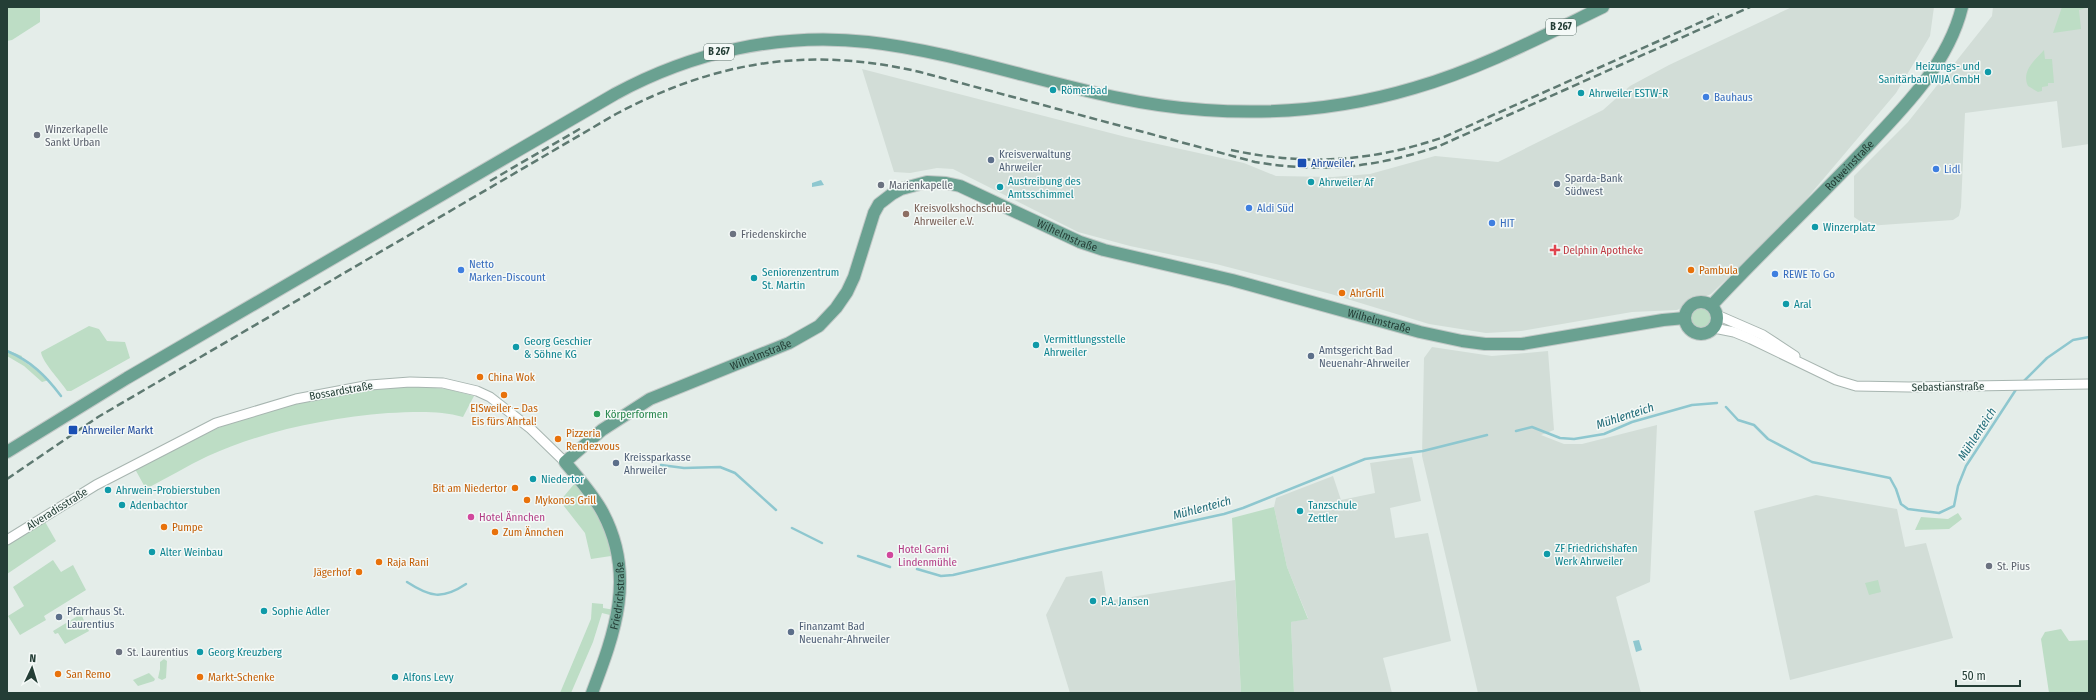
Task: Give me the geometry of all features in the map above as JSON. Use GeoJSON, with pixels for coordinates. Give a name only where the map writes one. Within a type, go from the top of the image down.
{"type":"FeatureCollection","features":[{"type":"Feature","properties":{"kind":"main road","name":"B 267"},"geometry":{"type":"LineString","coordinates":[[7,452],[134,374],[615,94],[660,71],[713,54],[776,42],[831,40],[868,42],[962,61],[1115,97],[1184,108],[1261,111],[1310,108],[1359,101],[1414,88],[1502,55],[1603,7]]}},
{"type":"Feature","properties":{"kind":"main road","name":"Rotweinstraße"},"geometry":{"type":"LineString","coordinates":[[1715,310],[1783,232],[1821,196],[1918,89],[1936,64],[1951,38],[1962,7]]}},
{"type":"Feature","properties":{"kind":"main road","name":"Wilhelmstraße"},"geometry":{"type":"LineString","coordinates":[[565,462],[602,430],[650,399],[789,343],[819,326],[836,308],[847,292],[854,277],[874,213],[879,204],[901,189],[927,182],[946,183],[960,186],[1075,240],[1104,250],[1239,282],[1420,332],[1462,341],[1485,344],[1522,344],[1663,320],[1685,318]]}},
{"type":"Feature","properties":{"kind":"main road"},"geometry":{"type":"LineString","coordinates":[[1702,301],[1715,310],[1717,322],[1714,328],[1704,334],[1693,332],[1686,324],[1685,318],[1688,308],[1696,302],[1702,301]]}},
{"type":"Feature","properties":{"kind":"main road","name":"Friedrichstraße"},"geometry":{"type":"LineString","coordinates":[[565,462],[594,498],[603,514],[612,534],[618,558],[621,596],[619,609],[610,642],[592,693]]}},
{"type":"Feature","properties":{"kind":"street","name":"Sebastianstraße"},"geometry":{"type":"LineString","coordinates":[[1715,310],[1761,339],[1810,367],[1836,380],[1856,386],[1909,387],[2089,384]]}},
{"type":"Feature","properties":{"kind":"street","name":"Sebastianstraße"},"geometry":{"type":"LineString","coordinates":[[1714,328],[1761,339]]}},
{"type":"Feature","properties":{"kind":"street","name":"Bossardstraße"},"geometry":{"type":"LineString","coordinates":[[108,479],[184,438],[216,423],[329,391],[370,385],[410,382],[461,386],[490,397],[531,429],[565,462]]}},
{"type":"Feature","properties":{"kind":"street","name":"Alveradisstraße"},"geometry":{"type":"LineString","coordinates":[[7,540],[108,479]]}},
{"type":"Feature","properties":{"kind":"shaded area"},"geometry":{"type":"Polygon","coordinates":[[[1792,7],[1934,7],[1930,36],[1896,93],[1792,216],[1711,294],[1677,310],[1632,312],[1521,331],[1486,333],[1429,324],[1331,294],[1216,264],[1130,246],[1078,232],[953,169],[937,168],[910,173],[894,172],[862,69],[1126,137],[1244,163],[1276,176],[1333,177],[1370,174],[1435,156],[1498,162],[1603,110],[1630,86],[1669,65],[1792,7]]]}},
{"type":"Feature","properties":{"kind":"shaded area"},"geometry":{"type":"Polygon","coordinates":[[[1993,7],[2089,7],[2089,144],[2062,148],[2057,101],[1965,113],[1961,207],[1959,216],[1953,220],[1867,226],[1854,217],[1854,176],[1908,122],[1992,16],[1993,7]]]}},
{"type":"Feature","properties":{"kind":"shaded area"},"geometry":{"type":"Polygon","coordinates":[[[1432,347],[1492,356],[1548,351],[1554,430],[1541,435],[1564,444],[1582,444],[1657,425],[1650,582],[1616,597],[1641,693],[1478,693],[1422,456],[1424,358],[1432,347]]]}},
{"type":"Feature","properties":{"kind":"shaded area"},"geometry":{"type":"Polygon","coordinates":[[[1412,457],[1421,501],[1390,508],[1395,538],[1428,533],[1451,641],[1383,658],[1392,693],[1294,693],[1291,622],[1308,618],[1287,567],[1274,507],[1276,498],[1333,476],[1341,500],[1375,493],[1370,463],[1412,457]]]}},
{"type":"Feature","properties":{"kind":"shaded area"},"geometry":{"type":"Polygon","coordinates":[[[1816,495],[1897,509],[1905,547],[1926,543],[1953,638],[1790,680],[1754,511],[1816,495]]]}},
{"type":"Feature","properties":{"kind":"shaded area","name":"P.A. Jansen"},"geometry":{"type":"Polygon","coordinates":[[[1102,571],[1107,601],[1235,580],[1241,693],[1070,693],[1046,615],[1066,577],[1102,571]]]}},
{"type":"Feature","properties":{"kind":"green space"},"geometry":{"type":"Polygon","coordinates":[[[7,7],[40,7],[40,22],[12,40],[7,41],[7,7]]]}},
{"type":"Feature","properties":{"kind":"green space"},"geometry":{"type":"Polygon","coordinates":[[[2062,7],[2089,7],[2079,10],[2081,29],[2053,33],[2062,7]]]}},
{"type":"Feature","properties":{"kind":"green space"},"geometry":{"type":"Polygon","coordinates":[[[2044,50],[2045,59],[2052,59],[2054,83],[2048,83],[2048,86],[2042,87],[2042,91],[2038,92],[2028,86],[2026,75],[2030,66],[2044,50]]]}},
{"type":"Feature","properties":{"kind":"green space"},"geometry":{"type":"Polygon","coordinates":[[[1700,304],[1709,308],[1713,317],[1709,326],[1700,330],[1691,326],[1687,317],[1691,308],[1700,304]]]}},
{"type":"Feature","properties":{"kind":"green space"},"geometry":{"type":"Polygon","coordinates":[[[89,326],[99,329],[107,341],[125,342],[130,358],[71,391],[67,391],[44,361],[41,352],[89,326]]]}},
{"type":"Feature","properties":{"kind":"green space"},"geometry":{"type":"Polygon","coordinates":[[[7,350],[22,356],[21,359],[49,380],[42,382],[24,366],[7,356],[7,350]]]}},
{"type":"Feature","properties":{"kind":"green space"},"geometry":{"type":"Polygon","coordinates":[[[411,386],[447,389],[474,396],[463,417],[435,412],[365,415],[319,422],[251,439],[208,456],[146,489],[135,469],[216,429],[263,412],[312,399],[362,391],[411,386]]]}},
{"type":"Feature","properties":{"kind":"green space"},"geometry":{"type":"Polygon","coordinates":[[[575,483],[595,507],[607,536],[611,556],[591,559],[585,533],[560,501],[575,483]]]}},
{"type":"Feature","properties":{"kind":"green space"},"geometry":{"type":"Polygon","coordinates":[[[1274,507],[1287,567],[1308,619],[1291,622],[1294,693],[1241,693],[1232,518],[1274,507]]]}},
{"type":"Feature","properties":{"kind":"green space"},"geometry":{"type":"Polygon","coordinates":[[[1958,513],[1962,519],[1949,529],[1915,530],[1921,517],[1948,519],[1958,513]]]}},
{"type":"Feature","properties":{"kind":"green space"},"geometry":{"type":"Polygon","coordinates":[[[44,520],[56,541],[7,574],[7,543],[44,520]]]}},
{"type":"Feature","properties":{"kind":"green space"},"geometry":{"type":"Polygon","coordinates":[[[53,560],[61,572],[73,565],[86,590],[44,616],[46,620],[20,635],[8,616],[24,606],[13,587],[53,560]]]}},
{"type":"Feature","properties":{"kind":"green space"},"geometry":{"type":"Polygon","coordinates":[[[1878,580],[1881,592],[1869,595],[1865,583],[1878,580]]]}},
{"type":"Feature","properties":{"kind":"green space"},"geometry":{"type":"Polygon","coordinates":[[[592,603],[603,604],[603,608],[615,610],[614,616],[602,613],[593,642],[571,693],[560,693],[591,619],[592,603]]]}},
{"type":"Feature","properties":{"kind":"green space"},"geometry":{"type":"Polygon","coordinates":[[[81,614],[89,631],[65,644],[58,633],[55,634],[53,631],[81,614]]]}},
{"type":"Feature","properties":{"kind":"green space"},"geometry":{"type":"Polygon","coordinates":[[[2061,629],[2069,641],[2089,640],[2089,693],[2049,693],[2041,639],[2045,632],[2061,629]]]}},
{"type":"Feature","properties":{"kind":"green space"},"geometry":{"type":"Polygon","coordinates":[[[164,659],[167,661],[166,678],[162,680],[158,678],[160,662],[164,659]]]}},
{"type":"Feature","properties":{"kind":"green space"},"geometry":{"type":"Polygon","coordinates":[[[149,673],[155,679],[154,681],[138,686],[133,680],[149,673]]]}},
{"type":"Feature","properties":{"kind":"water"},"geometry":{"type":"Polygon","coordinates":[[[821,180],[824,185],[812,187],[812,183],[821,180]]]}},
{"type":"Feature","properties":{"kind":"water"},"geometry":{"type":"Polygon","coordinates":[[[1639,640],[1642,650],[1636,652],[1633,641],[1639,640]]]}},
{"type":"Feature","properties":{"kind":"waterway","name":"Mühlenteich"},"geometry":{"type":"LineString","coordinates":[[2022,383],[2047,358],[2073,340],[2089,337]]}},
{"type":"Feature","properties":{"kind":"waterway"},"geometry":{"type":"LineString","coordinates":[[7,351],[31,364],[50,382],[61,396]]}},
{"type":"Feature","properties":{"kind":"waterway","name":"Mühlenteich"},"geometry":{"type":"LineString","coordinates":[[1726,407],[1738,420],[1754,425],[1768,439],[1812,462],[1890,478],[1896,489],[1901,504],[1908,509],[1939,513],[1954,506],[1958,486],[1966,466],[2017,388]]}},
{"type":"Feature","properties":{"kind":"waterway","name":"Mühlenteich"},"geometry":{"type":"LineString","coordinates":[[1516,431],[1532,427],[1560,438],[1574,439],[1604,434],[1632,422],[1692,405],[1717,403]]}},
{"type":"Feature","properties":{"kind":"waterway","name":"Mühlenteich"},"geometry":{"type":"LineString","coordinates":[[917,569],[941,576],[953,575],[1224,514],[1243,508],[1365,459],[1423,451],[1487,435]]}},
{"type":"Feature","properties":{"kind":"waterway","name":"Mühlenteich"},"geometry":{"type":"LineString","coordinates":[[661,465],[684,468],[720,467],[735,473],[776,510]]}},
{"type":"Feature","properties":{"kind":"waterway","name":"Mühlenteich"},"geometry":{"type":"LineString","coordinates":[[792,528],[822,543]]}},
{"type":"Feature","properties":{"kind":"waterway","name":"Mühlenteich"},"geometry":{"type":"LineString","coordinates":[[858,556],[890,567]]}},
{"type":"Feature","properties":{"kind":"waterway","name":"Mühlenteich"},"geometry":{"type":"LineString","coordinates":[[407,582],[423,591],[436,595],[450,593],[466,584]]}},
{"type":"Feature","properties":{"kind":"railway"},"geometry":{"type":"LineString","coordinates":[[7,479],[98,417],[616,114],[653,96],[690,81],[764,63],[801,60],[840,60],[879,64],[920,72],[1255,162],[1325,168],[1369,164],[1391,160],[1437,147],[1750,7]]}},
{"type":"Feature","properties":{"kind":"railway"},"geometry":{"type":"LineString","coordinates":[[1231,150],[1259,155],[1312,160],[1364,156],[1390,152],[1417,145],[1444,137],[1719,14]]}},
{"type":"Feature","properties":{"kind":"railway"},"geometry":{"type":"LineString","coordinates":[[490,181],[583,127]]}},
{"type":"Feature","properties":{"kind":"place","name":"Heizungs- und Sanitärbau WIJA GmbH"},"geometry":{"type":"Point","coordinates":[1988,72]}},
{"type":"Feature","properties":{"kind":"place","name":"Römerbad"},"geometry":{"type":"Point","coordinates":[1053,90]}},
{"type":"Feature","properties":{"kind":"place","name":"Ahrweiler ESTW-R"},"geometry":{"type":"Point","coordinates":[1581,93]}},
{"type":"Feature","properties":{"kind":"place","name":"Bauhaus"},"geometry":{"type":"Point","coordinates":[1706,97]}},
{"type":"Feature","properties":{"kind":"place","name":"Winzerkapelle Sankt Urban"},"geometry":{"type":"Point","coordinates":[37,135]}},
{"type":"Feature","properties":{"kind":"place","name":"Kreisverwaltung Ahrweiler"},"geometry":{"type":"Point","coordinates":[991,160]}},
{"type":"Feature","properties":{"kind":"place","name":"Ahrweiler"},"geometry":{"type":"Point","coordinates":[1302,163]}},
{"type":"Feature","properties":{"kind":"place","name":"Lidl"},"geometry":{"type":"Point","coordinates":[1936,169]}},
{"type":"Feature","properties":{"kind":"place","name":"Ahrweiler Af"},"geometry":{"type":"Point","coordinates":[1311,182]}},
{"type":"Feature","properties":{"kind":"place","name":"Sparda-Bank Südwest"},"geometry":{"type":"Point","coordinates":[1557,184]}},
{"type":"Feature","properties":{"kind":"place","name":"Marienkapelle"},"geometry":{"type":"Point","coordinates":[881,185]}},
{"type":"Feature","properties":{"kind":"place","name":"Austreibung des Amtsschimmel"},"geometry":{"type":"Point","coordinates":[1000,187]}},
{"type":"Feature","properties":{"kind":"place","name":"Aldi Süd"},"geometry":{"type":"Point","coordinates":[1249,208]}},
{"type":"Feature","properties":{"kind":"place","name":"Kreisvolkshochschule Ahrweiler e.V."},"geometry":{"type":"Point","coordinates":[906,214]}},
{"type":"Feature","properties":{"kind":"place","name":"HIT"},"geometry":{"type":"Point","coordinates":[1492,223]}},
{"type":"Feature","properties":{"kind":"place","name":"Winzerplatz"},"geometry":{"type":"Point","coordinates":[1815,227]}},
{"type":"Feature","properties":{"kind":"place","name":"Friedenskirche"},"geometry":{"type":"Point","coordinates":[733,234]}},
{"type":"Feature","properties":{"kind":"place","name":"Delphin Apotheke"},"geometry":{"type":"Point","coordinates":[1555,250]}},
{"type":"Feature","properties":{"kind":"place","name":"Netto Marken-Discount"},"geometry":{"type":"Point","coordinates":[461,270]}},
{"type":"Feature","properties":{"kind":"place","name":"Pambula"},"geometry":{"type":"Point","coordinates":[1691,270]}},
{"type":"Feature","properties":{"kind":"place","name":"REWE To Go"},"geometry":{"type":"Point","coordinates":[1775,274]}},
{"type":"Feature","properties":{"kind":"place","name":"Seniorenzentrum St. Martin"},"geometry":{"type":"Point","coordinates":[754,278]}},
{"type":"Feature","properties":{"kind":"place","name":"AhrGrill"},"geometry":{"type":"Point","coordinates":[1342,293]}},
{"type":"Feature","properties":{"kind":"place","name":"Aral"},"geometry":{"type":"Point","coordinates":[1786,304]}},
{"type":"Feature","properties":{"kind":"place","name":"Vermittlungsstelle Ahrweiler"},"geometry":{"type":"Point","coordinates":[1036,345]}},
{"type":"Feature","properties":{"kind":"place","name":"Georg Geschier & Söhne KG"},"geometry":{"type":"Point","coordinates":[516,347]}},
{"type":"Feature","properties":{"kind":"place","name":"Amtsgericht Bad Neuenahr-Ahrweiler"},"geometry":{"type":"Point","coordinates":[1311,356]}},
{"type":"Feature","properties":{"kind":"place","name":"China Wok"},"geometry":{"type":"Point","coordinates":[480,377]}},
{"type":"Feature","properties":{"kind":"place","name":"EISweiler – Das Eis fürs Ahrtal!"},"geometry":{"type":"Point","coordinates":[504,395]}},
{"type":"Feature","properties":{"kind":"place","name":"Körperformen"},"geometry":{"type":"Point","coordinates":[597,414]}},
{"type":"Feature","properties":{"kind":"place","name":"Ahrweiler Markt"},"geometry":{"type":"Point","coordinates":[73,430]}},
{"type":"Feature","properties":{"kind":"place","name":"Pizzeria Rendezvous"},"geometry":{"type":"Point","coordinates":[558,439]}},
{"type":"Feature","properties":{"kind":"place","name":"Kreissparkasse Ahrweiler"},"geometry":{"type":"Point","coordinates":[616,463]}},
{"type":"Feature","properties":{"kind":"place","name":"Niedertor"},"geometry":{"type":"Point","coordinates":[533,479]}},
{"type":"Feature","properties":{"kind":"place","name":"Bit am Niedertor"},"geometry":{"type":"Point","coordinates":[515,488]}},
{"type":"Feature","properties":{"kind":"place","name":"Ahrwein-Probierstuben"},"geometry":{"type":"Point","coordinates":[108,490]}},
{"type":"Feature","properties":{"kind":"place","name":"Mykonos Grill"},"geometry":{"type":"Point","coordinates":[527,500]}},
{"type":"Feature","properties":{"kind":"place","name":"Adenbachtor"},"geometry":{"type":"Point","coordinates":[122,505]}},
{"type":"Feature","properties":{"kind":"place","name":"Tanzschule Zettler"},"geometry":{"type":"Point","coordinates":[1300,511]}},
{"type":"Feature","properties":{"kind":"place","name":"Hotel Ännchen"},"geometry":{"type":"Point","coordinates":[471,517]}},
{"type":"Feature","properties":{"kind":"place","name":"Pumpe"},"geometry":{"type":"Point","coordinates":[164,527]}},
{"type":"Feature","properties":{"kind":"place","name":"Zum Ännchen"},"geometry":{"type":"Point","coordinates":[495,532]}},
{"type":"Feature","properties":{"kind":"place","name":"Alter Weinbau"},"geometry":{"type":"Point","coordinates":[152,552]}},
{"type":"Feature","properties":{"kind":"place","name":"ZF Friedrichshafen Werk Ahrweiler"},"geometry":{"type":"Point","coordinates":[1547,554]}},
{"type":"Feature","properties":{"kind":"place","name":"Hotel Garni Lindenmühle"},"geometry":{"type":"Point","coordinates":[890,555]}},
{"type":"Feature","properties":{"kind":"place","name":"Raja Rani"},"geometry":{"type":"Point","coordinates":[379,562]}},
{"type":"Feature","properties":{"kind":"place","name":"St. Pius"},"geometry":{"type":"Point","coordinates":[1989,566]}},
{"type":"Feature","properties":{"kind":"place","name":"Jägerhof"},"geometry":{"type":"Point","coordinates":[359,572]}},
{"type":"Feature","properties":{"kind":"place","name":"P.A. Jansen"},"geometry":{"type":"Point","coordinates":[1093,601]}},
{"type":"Feature","properties":{"kind":"place","name":"Sophie Adler"},"geometry":{"type":"Point","coordinates":[264,611]}},
{"type":"Feature","properties":{"kind":"place","name":"Pfarrhaus St. Laurentius"},"geometry":{"type":"Point","coordinates":[59,617]}},
{"type":"Feature","properties":{"kind":"place","name":"Finanzamt Bad Neuenahr-Ahrweiler"},"geometry":{"type":"Point","coordinates":[791,632]}},
{"type":"Feature","properties":{"kind":"place","name":"St. Laurentius"},"geometry":{"type":"Point","coordinates":[119,652]}},
{"type":"Feature","properties":{"kind":"place","name":"Georg Kreuzberg"},"geometry":{"type":"Point","coordinates":[200,652]}},
{"type":"Feature","properties":{"kind":"place","name":"San Remo"},"geometry":{"type":"Point","coordinates":[58,674]}},
{"type":"Feature","properties":{"kind":"place","name":"Markt-Schenke"},"geometry":{"type":"Point","coordinates":[200,677]}},
{"type":"Feature","properties":{"kind":"place","name":"Alfons Levy"},"geometry":{"type":"Point","coordinates":[395,677]}}]}
